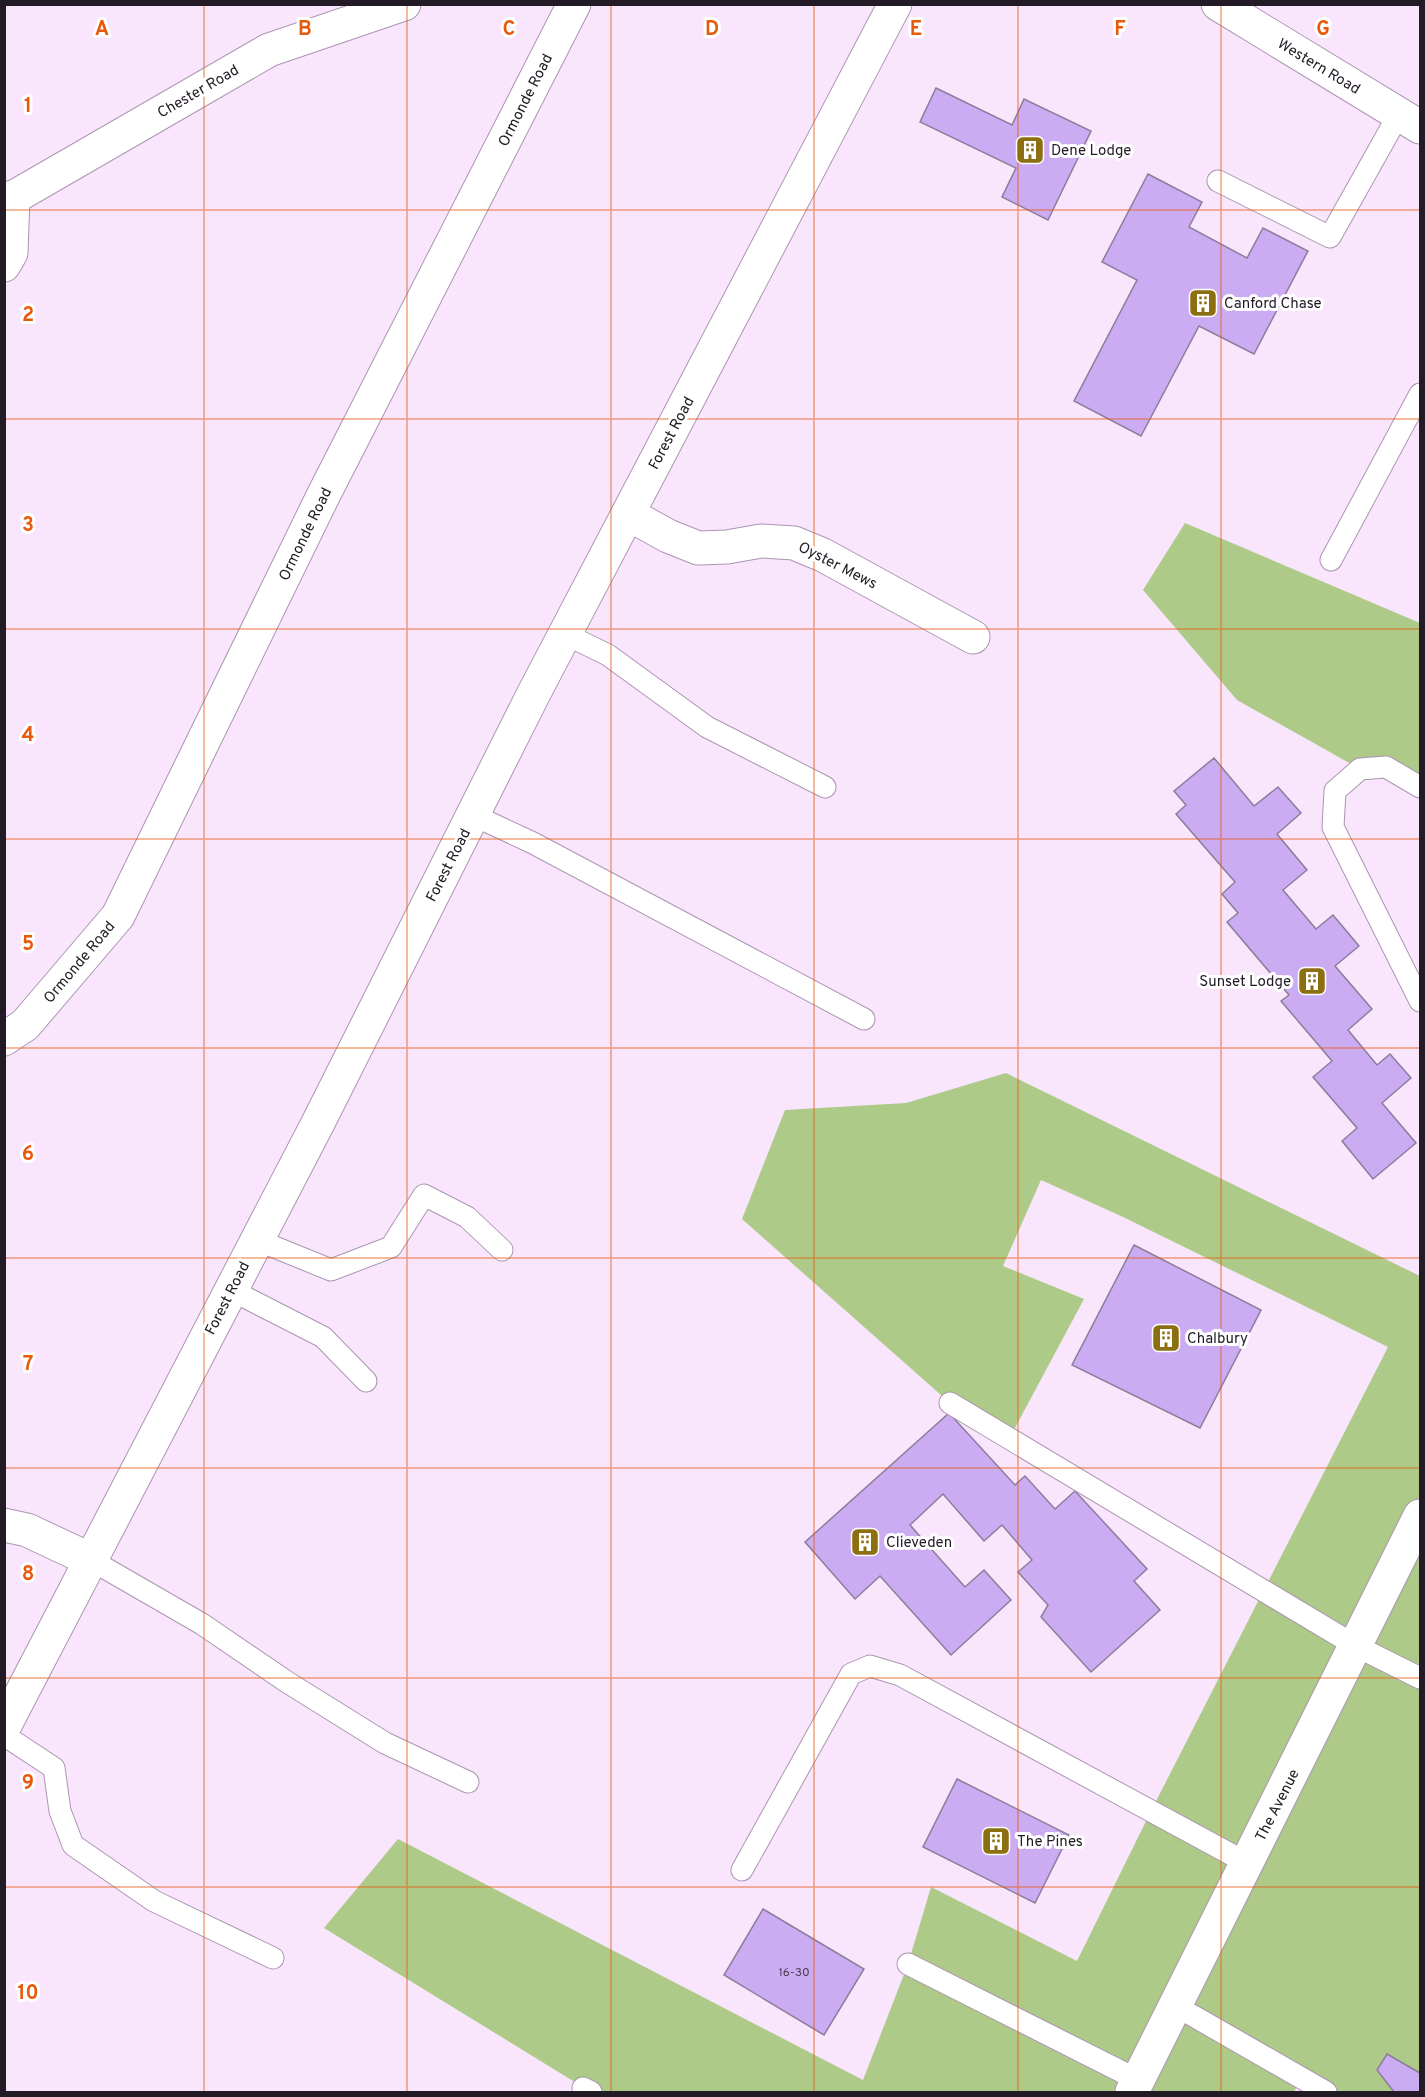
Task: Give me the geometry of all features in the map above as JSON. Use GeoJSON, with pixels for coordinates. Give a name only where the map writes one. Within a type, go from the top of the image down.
{"type":"FeatureCollection","features":[{"type":"Feature","properties":{"kind":"street","name":"Chester Road"},"geometry":{"type":"LineString","coordinates":[[9,200],[269,50],[404,4]]}},
{"type":"Feature","properties":{"kind":"street","name":"Ormonde Road"},"geometry":{"type":"LineString","coordinates":[[4,1039],[25,1025],[118,916],[323,496],[574,4]]}},
{"type":"Feature","properties":{"kind":"street","name":"Forest Road"},"geometry":{"type":"LineString","coordinates":[[4,1727],[257,1240],[565,634],[895,4]]}},
{"type":"Feature","properties":{"kind":"street","name":"Western Road"},"geometry":{"type":"LineString","coordinates":[[1218,4],[1410,120]]}},
{"type":"Feature","properties":{"kind":"street"},"geometry":{"type":"LineString","coordinates":[[4,265],[11,253],[9,200]]}},
{"type":"Feature","properties":{"kind":"street","name":"Oyster Mews"},"geometry":{"type":"LineString","coordinates":[[628,514],[668,536],[698,548],[728,547],[761,541],[794,543],[823,555],[973,637]]}},
{"type":"Feature","properties":{"kind":"street","name":"The Avenue"},"geometry":{"type":"LineString","coordinates":[[1135,2086],[1420,1516]]}},
{"type":"Feature","properties":{"kind":"street"},"geometry":{"type":"LineString","coordinates":[[4,1525],[27,1530],[91,1560]]}},
{"type":"Feature","properties":{"kind":"lane"},"geometry":{"type":"LineString","coordinates":[[1218,181],[1330,237],[1410,120]]}},
{"type":"Feature","properties":{"kind":"lane"},"geometry":{"type":"LineString","coordinates":[[1332,560],[1420,394]]}},
{"type":"Feature","properties":{"kind":"lane"},"geometry":{"type":"LineString","coordinates":[[565,634],[608,656],[708,727],[825,787]]}},
{"type":"Feature","properties":{"kind":"lane"},"geometry":{"type":"LineString","coordinates":[[1420,787],[1386,767],[1360,769],[1335,792],[1333,827],[1420,1001]]}},
{"type":"Feature","properties":{"kind":"lane"},"geometry":{"type":"LineString","coordinates":[[473,815],[533,843],[864,1019]]}},
{"type":"Feature","properties":{"kind":"lane"},"geometry":{"type":"LineString","coordinates":[[257,1240],[331,1270],[391,1247],[424,1195],[467,1217],[502,1250]]}},
{"type":"Feature","properties":{"kind":"lane"},"geometry":{"type":"LineString","coordinates":[[231,1290],[323,1337],[366,1381]]}},
{"type":"Feature","properties":{"kind":"lane"},"geometry":{"type":"LineString","coordinates":[[950,1403],[1356,1646],[1420,1678]]}},
{"type":"Feature","properties":{"kind":"lane"},"geometry":{"type":"LineString","coordinates":[[91,1560],[202,1624],[287,1682],[385,1743],[468,1782]]}},
{"type":"Feature","properties":{"kind":"lane"},"geometry":{"type":"LineString","coordinates":[[742,1870],[851,1674],[870,1666],[900,1675],[1247,1863]]}},
{"type":"Feature","properties":{"kind":"lane"},"geometry":{"type":"LineString","coordinates":[[4,1735],[54,1768],[60,1811],[73,1845],[154,1901],[273,1958]]}},
{"type":"Feature","properties":{"kind":"lane"},"geometry":{"type":"LineString","coordinates":[[908,1964],[1135,2086]]}},
{"type":"Feature","properties":{"kind":"lane"},"geometry":{"type":"LineString","coordinates":[[1176,2006],[1326,2092]]}},
{"type":"Feature","properties":{"kind":"green space"},"geometry":{"type":"Polygon","coordinates":[[[1185,523],[1420,623],[1420,787],[1360,769],[1237,700],[1143,590],[1185,523]]]}},
{"type":"Feature","properties":{"kind":"green space"},"geometry":{"type":"Polygon","coordinates":[[[1006,1073],[1420,1276],[1420,2092],[1326,2092],[1301,2079],[1294,2092],[591,2092],[324,1928],[398,1839],[863,2080],[908,1964],[931,1887],[1077,1961],[1388,1347],[1121,1216],[1041,1180],[1003,1266],[1084,1299],[1009,1439],[950,1403],[742,1219],[785,1110],[906,1103],[1006,1073]]]}},
{"type":"Feature","properties":{"kind":"building","name":"Dene Lodge"},"geometry":{"type":"Polygon","coordinates":[[[936,88],[1012,125],[1024,99],[1091,131],[1048,220],[1002,197],[1016,168],[920,122],[936,88]]]}},
{"type":"Feature","properties":{"kind":"building","name":"Canford Chase"},"geometry":{"type":"Polygon","coordinates":[[[1148,174],[1202,202],[1189,227],[1247,258],[1263,228],[1308,251],[1254,354],[1199,326],[1141,436],[1074,401],[1137,280],[1102,262],[1148,174]]]}},
{"type":"Feature","properties":{"kind":"building","name":"Sunset Lodge"},"geometry":{"type":"Polygon","coordinates":[[[1214,758],[1254,806],[1278,787],[1301,813],[1277,834],[1307,870],[1283,890],[1316,929],[1333,915],[1359,946],[1335,966],[1372,1009],[1348,1030],[1377,1065],[1390,1054],[1411,1078],[1382,1103],[1416,1143],[1373,1179],[1342,1141],[1357,1128],[1313,1077],[1332,1061],[1281,1001],[1289,995],[1227,922],[1238,913],[1222,894],[1235,882],[1176,814],[1186,805],[1174,791],[1214,758]]]}},
{"type":"Feature","properties":{"kind":"building","name":"Chalbury"},"geometry":{"type":"Polygon","coordinates":[[[1134,1245],[1261,1310],[1200,1428],[1072,1365],[1134,1245]]]}},
{"type":"Feature","properties":{"kind":"building","name":"Clieveden"},"geometry":{"type":"Polygon","coordinates":[[[949,1413],[1015,1485],[1025,1476],[1055,1509],[1075,1491],[1147,1569],[1134,1581],[1160,1610],[1091,1672],[1041,1617],[1048,1605],[1018,1572],[1032,1560],[1002,1525],[984,1541],[943,1494],[910,1525],[965,1587],[984,1570],[1011,1600],[951,1655],[880,1576],[855,1599],[805,1542],[949,1413]]]}},
{"type":"Feature","properties":{"kind":"building","name":"The Pines"},"geometry":{"type":"Polygon","coordinates":[[[957,1779],[1069,1835],[1035,1903],[923,1847],[957,1779]]]}},
{"type":"Feature","properties":{"kind":"building"},"geometry":{"type":"Polygon","coordinates":[[[763,1909],[864,1969],[824,2035],[724,1975],[763,1909]]]}},
{"type":"Feature","properties":{"kind":"building"},"geometry":{"type":"Polygon","coordinates":[[[1387,2054],[1420,2073],[1420,2092],[1394,2092],[1377,2070],[1387,2054]]]}},
{"type":"Feature","properties":{"kind":"place","name":"Dene Lodge"},"geometry":{"type":"Point","coordinates":[1030,150]}},
{"type":"Feature","properties":{"kind":"place","name":"Canford Chase"},"geometry":{"type":"Point","coordinates":[1203,303]}},
{"type":"Feature","properties":{"kind":"place","name":"Sunset Lodge"},"geometry":{"type":"Point","coordinates":[1312,981]}},
{"type":"Feature","properties":{"kind":"place","name":"Chalbury"},"geometry":{"type":"Point","coordinates":[1166,1338]}},
{"type":"Feature","properties":{"kind":"place","name":"Clieveden"},"geometry":{"type":"Point","coordinates":[865,1542]}},
{"type":"Feature","properties":{"kind":"place","name":"The Pines"},"geometry":{"type":"Point","coordinates":[996,1841]}}]}
